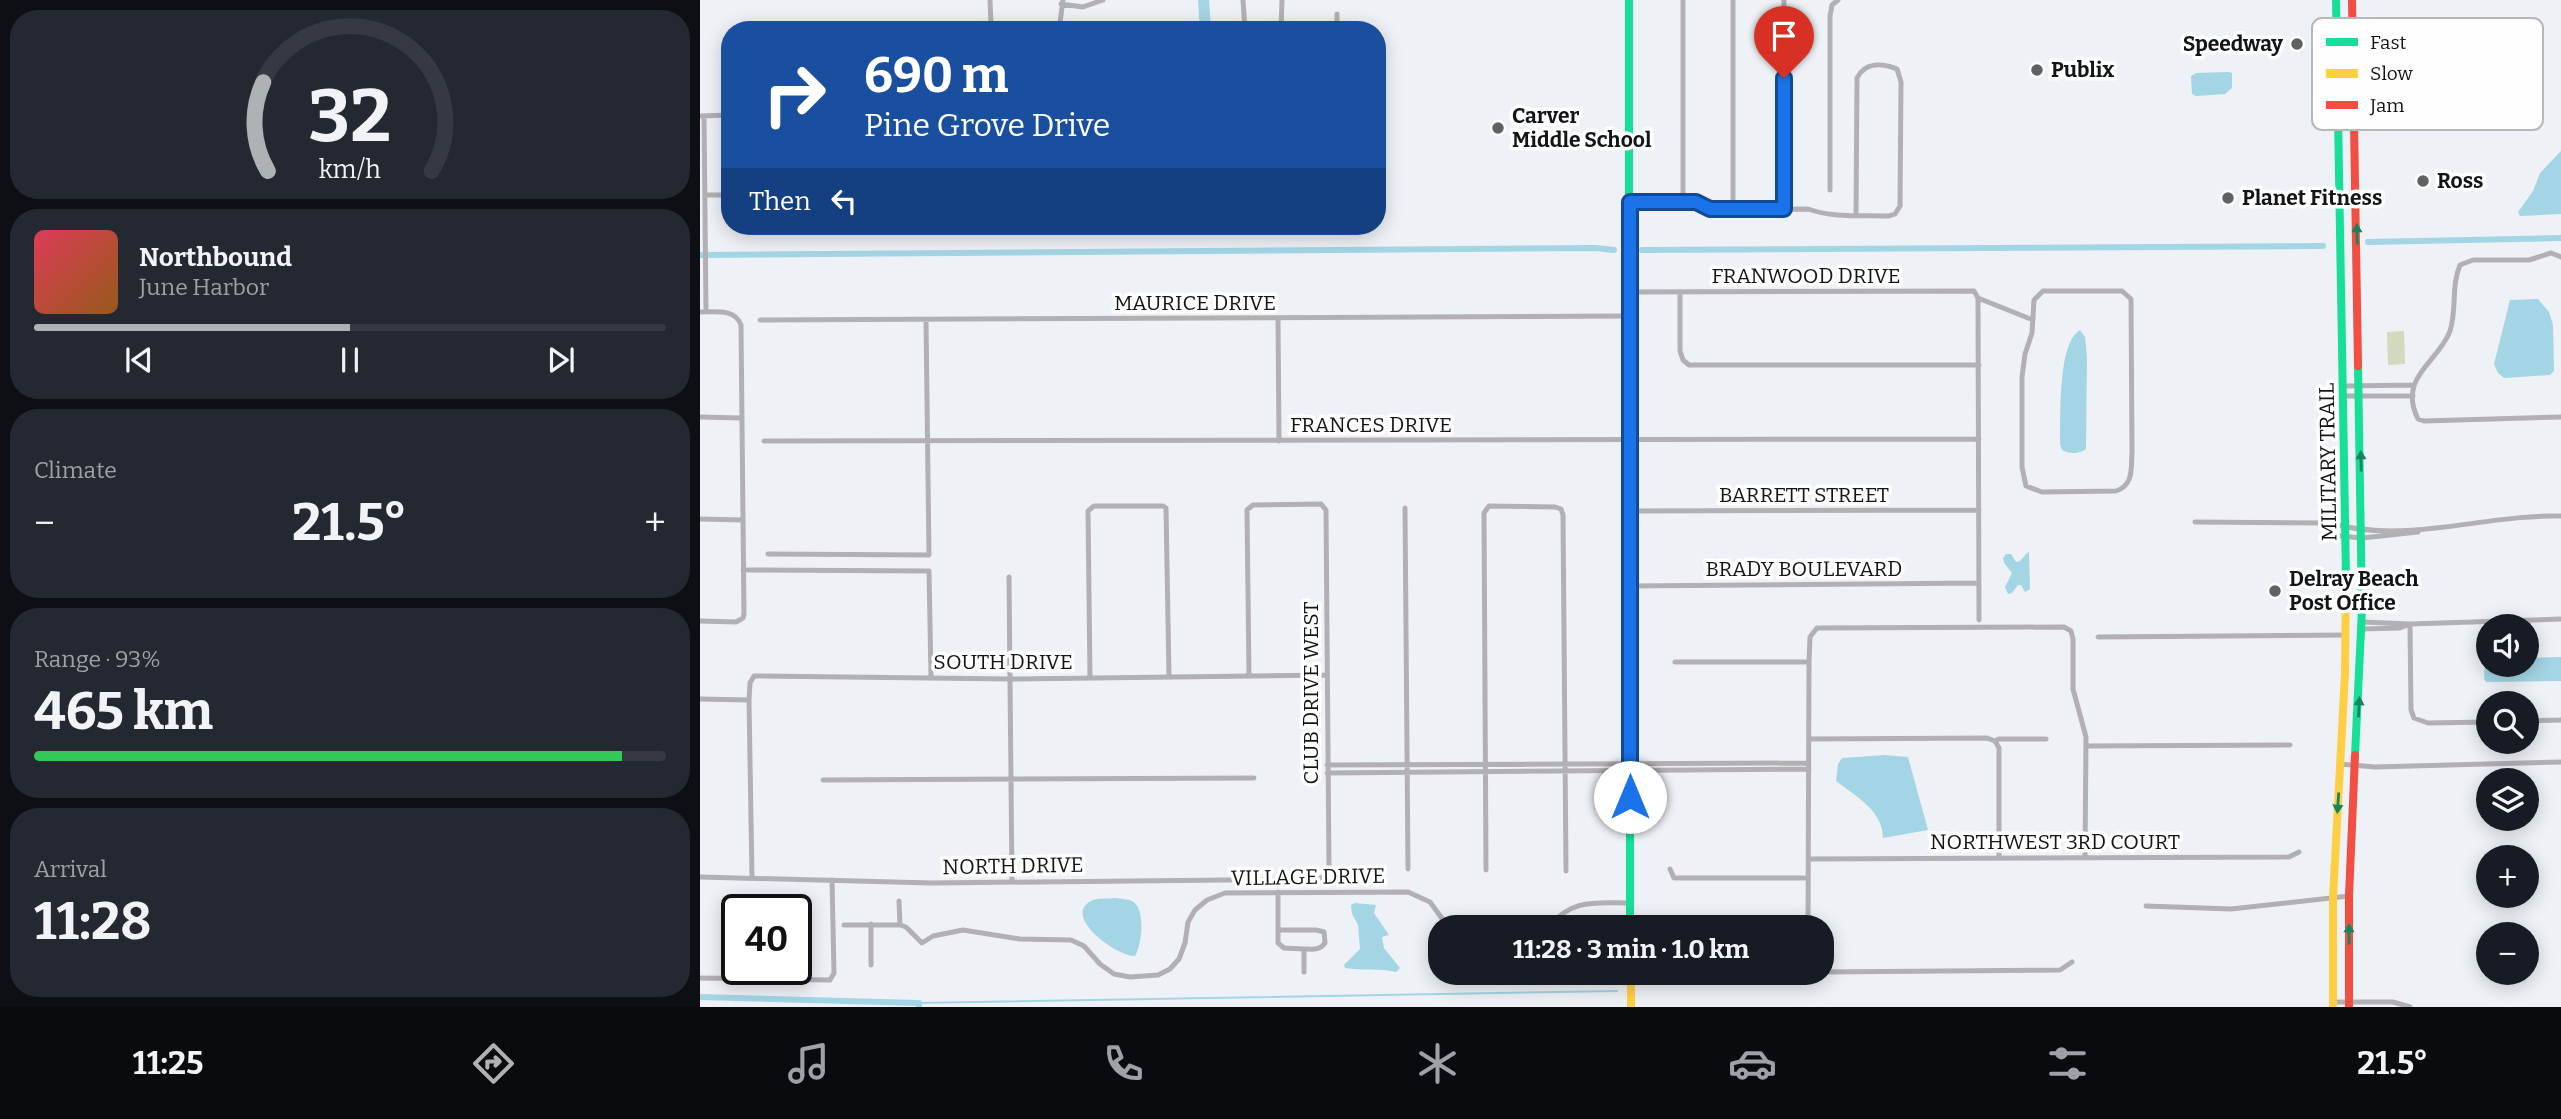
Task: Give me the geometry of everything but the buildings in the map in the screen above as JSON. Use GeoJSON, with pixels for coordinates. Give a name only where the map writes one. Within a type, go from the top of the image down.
{"type":"FeatureCollection","features":[{"type":"Feature","properties":{"kind":"main road"},"geometry":{"type":"LineString","coordinates":[[1629,0],[1630,915]]}},
{"type":"Feature","properties":{"kind":"main road","name":"MILITARY TRAIL"},"geometry":{"type":"LineString","coordinates":[[2336,0],[2336,18]]}},
{"type":"Feature","properties":{"kind":"main road","name":"MILITARY TRAIL"},"geometry":{"type":"LineString","coordinates":[[2352,0],[2352,18]]}},
{"type":"Feature","properties":{"kind":"main road","name":"MILITARY TRAIL"},"geometry":{"type":"LineString","coordinates":[[2333,1005],[2333,898],[2346,635],[2339,130]]}},
{"type":"Feature","properties":{"kind":"main road","name":"MILITARY TRAIL"},"geometry":{"type":"LineString","coordinates":[[2348,1005],[2349,896],[2362,626],[2355,130]]}},
{"type":"Feature","properties":{"kind":"main road"},"geometry":{"type":"LineString","coordinates":[[1630,985],[1631,1007]]}},
{"type":"Feature","properties":{"kind":"street"},"geometry":{"type":"LineString","coordinates":[[990,0],[991,21]]}},
{"type":"Feature","properties":{"kind":"street"},"geometry":{"type":"LineString","coordinates":[[1060,21],[1062,2],[1083,7],[1103,0]]}},
{"type":"Feature","properties":{"kind":"street"},"geometry":{"type":"LineString","coordinates":[[1242,0],[1244,21]]}},
{"type":"Feature","properties":{"kind":"street"},"geometry":{"type":"LineString","coordinates":[[1282,0],[1282,21]]}},
{"type":"Feature","properties":{"kind":"street"},"geometry":{"type":"LineString","coordinates":[[1683,0],[1683,202]]}},
{"type":"Feature","properties":{"kind":"street"},"geometry":{"type":"LineString","coordinates":[[1733,0],[1733,209]]}},
{"type":"Feature","properties":{"kind":"street"},"geometry":{"type":"LineString","coordinates":[[1784,0],[1784,209]]}},
{"type":"Feature","properties":{"kind":"street"},"geometry":{"type":"LineString","coordinates":[[1830,190],[1830,16],[1832,5],[1838,0]]}},
{"type":"Feature","properties":{"kind":"street"},"geometry":{"type":"LineString","coordinates":[[1337,14],[1337,21]]}},
{"type":"Feature","properties":{"kind":"street"},"geometry":{"type":"LineString","coordinates":[[1630,202],[1696,202],[1710,209],[1808,209],[1821,214],[1889,216],[1895,214],[1900,206],[1901,82],[1897,69],[1885,65],[1868,66],[1857,78],[1856,215]]}},
{"type":"Feature","properties":{"kind":"street"},"geometry":{"type":"LineString","coordinates":[[700,621],[736,622],[743,618],[741,325],[733,314],[703,312],[705,195],[702,116],[721,116]]}},
{"type":"Feature","properties":{"kind":"street"},"geometry":{"type":"LineString","coordinates":[[705,195],[721,195]]}},
{"type":"Feature","properties":{"kind":"street"},"geometry":{"type":"LineString","coordinates":[[2561,257],[2551,253],[2529,260],[2473,260],[2460,265],[2454,288],[2449,332],[2413,386],[2413,410],[2418,419],[2424,421],[2561,417]]}},
{"type":"Feature","properties":{"kind":"street","name":"FRANWOOD DRIVE"},"geometry":{"type":"LineString","coordinates":[[1630,292],[1975,291],[1979,298]]}},
{"type":"Feature","properties":{"kind":"street"},"geometry":{"type":"LineString","coordinates":[[2043,291],[2122,291],[2131,299],[2131,477],[2126,485],[2116,491],[2042,492],[2029,487],[2024,479],[2022,377],[2033,320],[2034,300],[2043,291]]}},
{"type":"Feature","properties":{"kind":"street"},"geometry":{"type":"LineString","coordinates":[[1680,292],[1680,351],[1686,363],[1695,366],[1979,365]]}},
{"type":"Feature","properties":{"kind":"street"},"geometry":{"type":"LineString","coordinates":[[1979,624],[1979,298],[2033,320]]}},
{"type":"Feature","properties":{"kind":"street","name":"MAURICE DRIVE"},"geometry":{"type":"LineString","coordinates":[[760,320],[1630,316]]}},
{"type":"Feature","properties":{"kind":"street"},"geometry":{"type":"LineString","coordinates":[[1278,318],[1279,441]]}},
{"type":"Feature","properties":{"kind":"street"},"geometry":{"type":"LineString","coordinates":[[768,554],[929,555],[926,320]]}},
{"type":"Feature","properties":{"kind":"street"},"geometry":{"type":"LineString","coordinates":[[2344,391],[2413,386]]}},
{"type":"Feature","properties":{"kind":"street"},"geometry":{"type":"LineString","coordinates":[[2360,391],[2413,396]]}},
{"type":"Feature","properties":{"kind":"street"},"geometry":{"type":"LineString","coordinates":[[700,417],[742,418]]}},
{"type":"Feature","properties":{"kind":"street","name":"FRANCES DRIVE"},"geometry":{"type":"LineString","coordinates":[[764,441],[1979,439]]}},
{"type":"Feature","properties":{"kind":"street","name":"CLUB DRIVE WEST"},"geometry":{"type":"LineString","coordinates":[[1249,676],[1247,510],[1253,505],[1321,504],[1326,510],[1329,869],[1326,875]]}},
{"type":"Feature","properties":{"kind":"street"},"geometry":{"type":"LineString","coordinates":[[1090,678],[1088,511],[1094,506],[1166,508],[1169,677]]}},
{"type":"Feature","properties":{"kind":"street"},"geometry":{"type":"LineString","coordinates":[[1486,870],[1484,513],[1489,506],[1555,507],[1561,509],[1563,516],[1566,871]]}},
{"type":"Feature","properties":{"kind":"street"},"geometry":{"type":"LineString","coordinates":[[1405,508],[1408,869]]}},
{"type":"Feature","properties":{"kind":"street","name":"BARRETT STREET"},"geometry":{"type":"LineString","coordinates":[[1630,511],[1979,510]]}},
{"type":"Feature","properties":{"kind":"street"},"geometry":{"type":"LineString","coordinates":[[2195,522],[2330,523],[2345,533],[2362,534],[2417,533],[2424,529],[2528,516],[2561,516]]}},
{"type":"Feature","properties":{"kind":"street"},"geometry":{"type":"LineString","coordinates":[[700,519],[743,520]]}},
{"type":"Feature","properties":{"kind":"street"},"geometry":{"type":"LineString","coordinates":[[743,570],[929,571],[931,677]]}},
{"type":"Feature","properties":{"kind":"street"},"geometry":{"type":"LineString","coordinates":[[1009,577],[1012,882]]}},
{"type":"Feature","properties":{"kind":"street","name":"BRADY BOULEVARD"},"geometry":{"type":"LineString","coordinates":[[1630,586],[1979,583]]}},
{"type":"Feature","properties":{"kind":"street"},"geometry":{"type":"LineString","coordinates":[[2362,626],[2561,619]]}},
{"type":"Feature","properties":{"kind":"street"},"geometry":{"type":"LineString","coordinates":[[1808,915],[1810,637],[1814,630],[1821,628],[1979,624],[2064,627],[2071,631],[2073,689],[2086,746],[2085,858]]}},
{"type":"Feature","properties":{"kind":"street"},"geometry":{"type":"LineString","coordinates":[[2410,624],[2411,710],[2414,718],[2428,723],[2476,722]]}},
{"type":"Feature","properties":{"kind":"street"},"geometry":{"type":"LineString","coordinates":[[2098,637],[2346,635]]}},
{"type":"Feature","properties":{"kind":"street"},"geometry":{"type":"LineString","coordinates":[[1675,662],[1809,662]]}},
{"type":"Feature","properties":{"kind":"street","name":"SOUTH DRIVE"},"geometry":{"type":"LineString","coordinates":[[749,700],[751,679],[758,675],[1010,678],[1327,676]]}},
{"type":"Feature","properties":{"kind":"street"},"geometry":{"type":"LineString","coordinates":[[700,699],[749,700],[752,878]]}},
{"type":"Feature","properties":{"kind":"street"},"geometry":{"type":"LineString","coordinates":[[2539,721],[2561,720]]}},
{"type":"Feature","properties":{"kind":"street"},"geometry":{"type":"LineString","coordinates":[[1809,739],[1987,738],[1995,741],[1999,748],[1999,858]]}},
{"type":"Feature","properties":{"kind":"street"},"geometry":{"type":"LineString","coordinates":[[1995,741],[1999,738],[2046,738]]}},
{"type":"Feature","properties":{"kind":"street"},"geometry":{"type":"LineString","coordinates":[[2086,746],[2290,745]]}},
{"type":"Feature","properties":{"kind":"street"},"geometry":{"type":"LineString","coordinates":[[2340,764],[2375,767],[2561,762]]}},
{"type":"Feature","properties":{"kind":"street"},"geometry":{"type":"LineString","coordinates":[[1327,765],[1566,763],[1630,766],[1809,766]]}},
{"type":"Feature","properties":{"kind":"street"},"geometry":{"type":"LineString","coordinates":[[1327,773],[1566,771],[1630,766]]}},
{"type":"Feature","properties":{"kind":"street"},"geometry":{"type":"LineString","coordinates":[[823,780],[1254,778]]}},
{"type":"Feature","properties":{"kind":"street","name":"NORTHWEST 3RD COURT"},"geometry":{"type":"LineString","coordinates":[[1809,859],[2289,857],[2300,852]]}},
{"type":"Feature","properties":{"kind":"street"},"geometry":{"type":"LineString","coordinates":[[1670,869],[1674,878],[1808,878]]}},
{"type":"Feature","properties":{"kind":"street","name":"NORTH DRIVE"},"geometry":{"type":"LineString","coordinates":[[700,877],[1012,882],[1319,879],[1326,875]]}},
{"type":"Feature","properties":{"kind":"street"},"geometry":{"type":"LineString","coordinates":[[700,978],[830,980],[834,973],[832,880]]}},
{"type":"Feature","properties":{"kind":"street"},"geometry":{"type":"LineString","coordinates":[[1278,892],[1278,930],[1280,946],[1318,949],[1325,943],[1324,932],[1278,930]]}},
{"type":"Feature","properties":{"kind":"street","name":"VILLAGE DRIVE"},"geometry":{"type":"LineString","coordinates":[[844,925],[900,925],[906,927],[922,943],[933,936],[963,930],[1020,939],[1071,940],[1084,946],[1100,964],[1114,974],[1147,977],[1158,975],[1177,963],[1185,943],[1188,922],[1195,910],[1207,900],[1225,893],[1408,892],[1430,902],[1440,915]]}},
{"type":"Feature","properties":{"kind":"street"},"geometry":{"type":"LineString","coordinates":[[2146,905],[2231,909],[2349,896]]}},
{"type":"Feature","properties":{"kind":"street"},"geometry":{"type":"LineString","coordinates":[[900,901],[900,925]]}},
{"type":"Feature","properties":{"kind":"street"},"geometry":{"type":"LineString","coordinates":[[1559,915],[1574,906],[1589,903],[1630,903]]}},
{"type":"Feature","properties":{"kind":"street"},"geometry":{"type":"LineString","coordinates":[[871,924],[871,965]]}},
{"type":"Feature","properties":{"kind":"street"},"geometry":{"type":"LineString","coordinates":[[1304,948],[1304,972]]}},
{"type":"Feature","properties":{"kind":"street"},"geometry":{"type":"LineString","coordinates":[[1834,972],[2060,970],[2073,962]]}},
{"type":"Feature","properties":{"kind":"street"},"geometry":{"type":"LineString","coordinates":[[2333,1005],[2393,1002],[2410,1007]]}},
{"type":"Feature","properties":{"kind":"green space"},"geometry":{"type":"Polygon","coordinates":[[[2404,331],[2405,364],[2388,365],[2387,332],[2404,331]]]}},
{"type":"Feature","properties":{"kind":"water"},"geometry":{"type":"Polygon","coordinates":[[[1198,0],[1209,0],[1210,21],[1199,21],[1198,0]]]}},
{"type":"Feature","properties":{"kind":"water"},"geometry":{"type":"Polygon","coordinates":[[[2196,73],[2232,73],[2232,88],[2225,94],[2192,94],[2191,76],[2196,73]]]}},
{"type":"Feature","properties":{"kind":"water"},"geometry":{"type":"Polygon","coordinates":[[[2561,151],[2561,214],[2520,216],[2518,212],[2533,191],[2540,173],[2561,151]]]}},
{"type":"Feature","properties":{"kind":"water"},"geometry":{"type":"Polygon","coordinates":[[[2538,299],[2549,312],[2553,325],[2554,371],[2550,375],[2504,378],[2494,364],[2510,300],[2538,299]]]}},
{"type":"Feature","properties":{"kind":"water"},"geometry":{"type":"Polygon","coordinates":[[[2080,330],[2085,337],[2087,357],[2086,449],[2071,453],[2062,450],[2060,444],[2062,382],[2067,350],[2080,330]]]}},
{"type":"Feature","properties":{"kind":"water"},"geometry":{"type":"Polygon","coordinates":[[[2028,552],[2030,589],[2025,592],[2021,585],[2018,585],[2008,594],[2005,587],[2012,573],[2003,558],[2006,554],[2011,554],[2016,562],[2028,552]]]}},
{"type":"Feature","properties":{"kind":"water"},"geometry":{"type":"Polygon","coordinates":[[[2561,657],[2561,681],[2486,682],[2484,679],[2539,677],[2539,658],[2561,657]]]}},
{"type":"Feature","properties":{"kind":"water"},"geometry":{"type":"Polygon","coordinates":[[[1885,755],[1908,757],[1928,830],[1883,838],[1882,828],[1873,812],[1836,781],[1838,764],[1842,758],[1885,755]]]}},
{"type":"Feature","properties":{"kind":"water"},"geometry":{"type":"Polygon","coordinates":[[[1115,898],[1132,901],[1139,911],[1141,936],[1135,956],[1105,943],[1094,934],[1083,915],[1084,907],[1093,900],[1115,898]]]}},
{"type":"Feature","properties":{"kind":"water"},"geometry":{"type":"Polygon","coordinates":[[[1351,905],[1376,905],[1374,913],[1389,935],[1382,937],[1384,948],[1400,968],[1396,972],[1345,968],[1344,965],[1360,949],[1358,925],[1351,905]]]}},
{"type":"Feature","properties":{"kind":"waterway"},"geometry":{"type":"LineString","coordinates":[[2368,242],[2561,238]]}},
{"type":"Feature","properties":{"kind":"waterway"},"geometry":{"type":"LineString","coordinates":[[1642,250],[2323,246]]}},
{"type":"Feature","properties":{"kind":"waterway"},"geometry":{"type":"LineString","coordinates":[[700,255],[1614,250]]}},
{"type":"Feature","properties":{"kind":"waterway"},"geometry":{"type":"LineString","coordinates":[[919,1003],[1617,991]]}},
{"type":"Feature","properties":{"kind":"waterway"},"geometry":{"type":"LineString","coordinates":[[700,997],[919,1003],[919,1007]]}},
{"type":"Feature","properties":{"kind":"traffic: fast"},"geometry":{"type":"LineString","coordinates":[[1629,0],[1629,420]]}},
{"type":"Feature","properties":{"kind":"traffic: fast"},"geometry":{"type":"LineString","coordinates":[[2336,0],[2336,18]]}},
{"type":"Feature","properties":{"kind":"traffic: fast"},"geometry":{"type":"LineString","coordinates":[[2338,130],[2346,578]]}},
{"type":"Feature","properties":{"kind":"traffic: fast"},"geometry":{"type":"LineString","coordinates":[[2355,755],[2362,609],[2358,366]]}},
{"type":"Feature","properties":{"kind":"traffic: fast"},"geometry":{"type":"LineString","coordinates":[[1630,737],[1630,915]]}},
{"type":"Feature","properties":{"kind":"traffic: slow"},"geometry":{"type":"LineString","coordinates":[[2333,1007],[2333,898],[2345,673],[2346,578]]}},
{"type":"Feature","properties":{"kind":"traffic: slow"},"geometry":{"type":"LineString","coordinates":[[1631,985],[1631,1007]]}},
{"type":"Feature","properties":{"kind":"traffic: jam"},"geometry":{"type":"LineString","coordinates":[[2352,0],[2352,18]]}},
{"type":"Feature","properties":{"kind":"traffic: jam"},"geometry":{"type":"LineString","coordinates":[[2354,130],[2358,366]]}},
{"type":"Feature","properties":{"kind":"traffic: jam"},"geometry":{"type":"LineString","coordinates":[[1629,420],[1630,737]]}},
{"type":"Feature","properties":{"kind":"traffic: jam"},"geometry":{"type":"LineString","coordinates":[[2349,1007],[2349,896],[2355,755]]}},
{"type":"Feature","properties":{"kind":"place","name":"Speedway"},"geometry":{"type":"Point","coordinates":[2297,44]}},
{"type":"Feature","properties":{"kind":"place","name":"Publix"},"geometry":{"type":"Point","coordinates":[2037,70]}},
{"type":"Feature","properties":{"kind":"place","name":"Carver Middle School"},"geometry":{"type":"Point","coordinates":[1498,128]}},
{"type":"Feature","properties":{"kind":"place","name":"Ross"},"geometry":{"type":"Point","coordinates":[2423,181]}},
{"type":"Feature","properties":{"kind":"place","name":"Planet Fitness"},"geometry":{"type":"Point","coordinates":[2228,198]}},
{"type":"Feature","properties":{"kind":"place","name":"Delray Beach Post Office"},"geometry":{"type":"Point","coordinates":[2275,591]}},
{"type":"Feature","properties":{"kind":"route"},"geometry":{"type":"LineString","coordinates":[[1630,797],[1630,202],[1696,202],[1710,209],[1784,209],[1784,78]]}}]}
